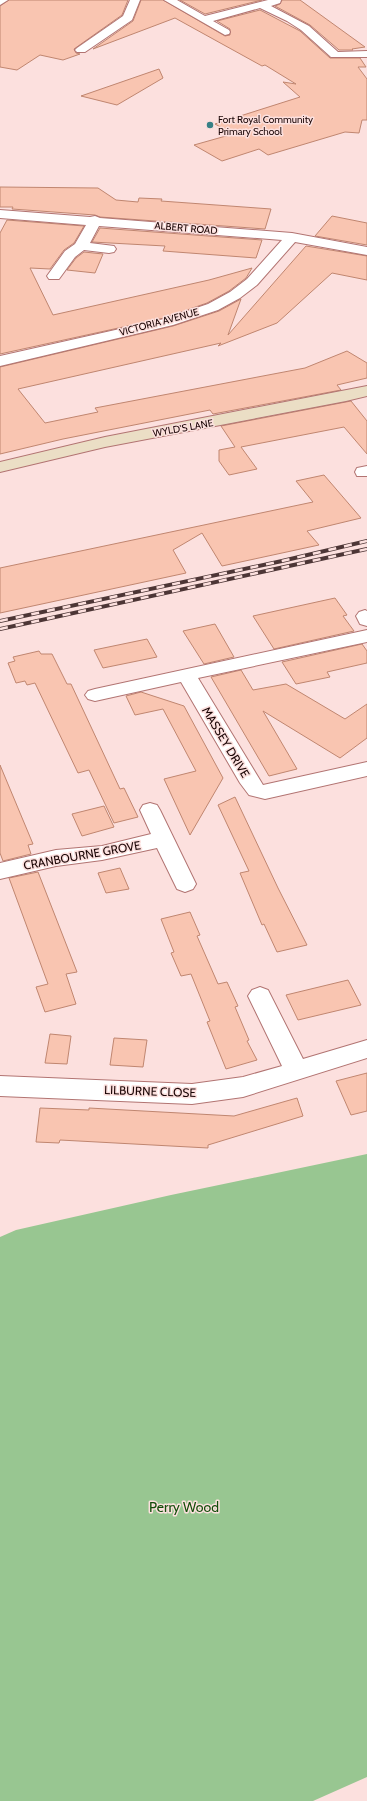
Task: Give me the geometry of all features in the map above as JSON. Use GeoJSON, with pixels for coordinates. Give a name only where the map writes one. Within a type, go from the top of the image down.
{"type":"FeatureCollection","features":[{"type":"Feature","properties":{"kind":"main road","name":"WYLD'S LANE"},"geometry":{"type":"LineString","coordinates":[[0,467],[46,454],[102,442],[180,429],[367,392]]}},
{"type":"Feature","properties":{"kind":"street"},"geometry":{"type":"LineString","coordinates":[[81,50],[128,18],[135,0]]}},
{"type":"Feature","properties":{"kind":"street"},"geometry":{"type":"LineString","coordinates":[[169,0],[225,32]]}},
{"type":"Feature","properties":{"kind":"street"},"geometry":{"type":"LineString","coordinates":[[204,20],[281,0]]}},
{"type":"Feature","properties":{"kind":"street"},"geometry":{"type":"LineString","coordinates":[[261,5],[291,19],[304,28],[335,55],[367,54]]}},
{"type":"Feature","properties":{"kind":"street","name":"ALBERT ROAD"},"geometry":{"type":"LineString","coordinates":[[2,214],[95,220],[292,237],[367,252]]}},
{"type":"Feature","properties":{"kind":"street"},"geometry":{"type":"LineString","coordinates":[[54,276],[70,254],[81,246],[95,220]]}},
{"type":"Feature","properties":{"kind":"street","name":"VICTORIA AVENUE"},"geometry":{"type":"LineString","coordinates":[[0,361],[168,322],[213,307],[235,295],[252,282],[292,237]]}},
{"type":"Feature","properties":{"kind":"street"},"geometry":{"type":"LineString","coordinates":[[81,246],[109,249]]}},
{"type":"Feature","properties":{"kind":"street"},"geometry":{"type":"LineString","coordinates":[[94,695],[367,636]]}},
{"type":"Feature","properties":{"kind":"street","name":"MASSEY DRIVE"},"geometry":{"type":"LineString","coordinates":[[186,675],[250,783],[256,790],[265,792],[367,769]]}},
{"type":"Feature","properties":{"kind":"street"},"geometry":{"type":"LineString","coordinates":[[150,810],[185,884]]}},
{"type":"Feature","properties":{"kind":"street","name":"CRANBOURNE GROVE"},"geometry":{"type":"LineString","coordinates":[[0,871],[56,858],[102,853],[164,839]]}},
{"type":"Feature","properties":{"kind":"street"},"geometry":{"type":"LineString","coordinates":[[260,996],[296,1070]]}},
{"type":"Feature","properties":{"kind":"street","name":"LILBURNE CLOSE"},"geometry":{"type":"LineString","coordinates":[[0,1086],[192,1094],[243,1087],[367,1049]]}},
{"type":"Feature","properties":{"kind":"green space","name":"Perry Wood"},"geometry":{"type":"Polygon","coordinates":[[[367,1154],[367,1777],[313,1801],[0,1801],[0,1237],[16,1230],[171,1195],[367,1154]]]}},
{"type":"Feature","properties":{"kind":"building"},"geometry":{"type":"Polygon","coordinates":[[[9,0],[128,0],[122,15],[74,49],[76,53],[80,54],[63,60],[40,55],[17,70],[0,67],[0,6],[9,0]]]}},
{"type":"Feature","properties":{"kind":"building"},"geometry":{"type":"Polygon","coordinates":[[[141,0],[163,0],[225,36],[230,35],[230,29],[217,21],[260,10],[300,31],[330,58],[360,58],[366,67],[358,67],[367,79],[367,120],[362,120],[359,133],[345,132],[268,155],[259,149],[222,161],[194,145],[233,134],[215,124],[300,97],[283,82],[296,84],[265,65],[262,66],[175,18],[93,49],[133,21],[141,0]]]}},
{"type":"Feature","properties":{"kind":"building"},"geometry":{"type":"Polygon","coordinates":[[[180,0],[262,0],[205,14],[180,0]]]}},
{"type":"Feature","properties":{"kind":"building"},"geometry":{"type":"Polygon","coordinates":[[[282,0],[300,0],[365,47],[352,49],[353,50],[339,50],[310,25],[275,6],[280,4],[282,0]]]}},
{"type":"Feature","properties":{"kind":"building"},"geometry":{"type":"Polygon","coordinates":[[[159,69],[163,78],[117,105],[81,96],[159,69]]]}},
{"type":"Feature","properties":{"kind":"building"},"geometry":{"type":"Polygon","coordinates":[[[0,187],[98,188],[116,200],[138,202],[139,198],[162,199],[161,201],[271,209],[265,229],[100,217],[95,215],[0,207],[0,187]]]}},
{"type":"Feature","properties":{"kind":"building"},"geometry":{"type":"Polygon","coordinates":[[[332,216],[367,223],[367,245],[315,236],[332,216]]]}},
{"type":"Feature","properties":{"kind":"building"},"geometry":{"type":"Polygon","coordinates":[[[7,220],[84,226],[74,243],[64,250],[50,269],[30,268],[53,315],[209,280],[252,268],[246,278],[229,291],[207,303],[164,318],[0,354],[0,233],[7,220]]]}},
{"type":"Feature","properties":{"kind":"building"},"geometry":{"type":"Polygon","coordinates":[[[100,228],[262,240],[256,258],[163,251],[165,246],[92,242],[100,228]]]}},
{"type":"Feature","properties":{"kind":"building"},"geometry":{"type":"Polygon","coordinates":[[[306,246],[367,256],[367,280],[332,273],[277,323],[218,346],[221,343],[18,389],[45,423],[98,412],[95,408],[305,368],[347,351],[367,363],[367,378],[337,385],[341,390],[213,414],[210,410],[63,439],[0,454],[0,367],[173,326],[219,311],[241,299],[228,335],[306,246]]]}},
{"type":"Feature","properties":{"kind":"building"},"geometry":{"type":"Polygon","coordinates":[[[84,252],[103,254],[95,273],[67,270],[76,258],[84,252]]]}},
{"type":"Feature","properties":{"kind":"building"},"geometry":{"type":"Polygon","coordinates":[[[351,401],[367,421],[367,454],[344,427],[241,447],[257,469],[229,475],[219,461],[219,450],[235,447],[221,426],[351,401]]]}},
{"type":"Feature","properties":{"kind":"building"},"geometry":{"type":"Polygon","coordinates":[[[324,475],[361,518],[307,531],[319,545],[222,566],[202,533],[173,550],[186,573],[0,613],[0,568],[313,502],[296,481],[324,475]]]}},
{"type":"Feature","properties":{"kind":"building"},"geometry":{"type":"Polygon","coordinates":[[[335,598],[347,615],[343,616],[354,631],[274,649],[253,616],[335,598]]]}},
{"type":"Feature","properties":{"kind":"building"},"geometry":{"type":"Polygon","coordinates":[[[215,624],[234,657],[204,664],[183,631],[215,624]]]}},
{"type":"Feature","properties":{"kind":"building"},"geometry":{"type":"Polygon","coordinates":[[[147,639],[157,657],[103,668],[94,650],[147,639]]]}},
{"type":"Feature","properties":{"kind":"building"},"geometry":{"type":"Polygon","coordinates":[[[362,644],[367,651],[367,663],[327,672],[330,677],[296,684],[282,662],[362,644]]]}},
{"type":"Feature","properties":{"kind":"building"},"geometry":{"type":"Polygon","coordinates":[[[39,651],[41,654],[52,654],[67,684],[71,684],[120,789],[124,788],[138,817],[114,823],[89,770],[78,773],[35,683],[27,685],[25,681],[16,683],[8,663],[15,661],[13,657],[39,651]]]}},
{"type":"Feature","properties":{"kind":"building"},"geometry":{"type":"Polygon","coordinates":[[[241,670],[253,690],[286,684],[345,719],[367,704],[367,738],[340,758],[263,711],[297,769],[269,776],[211,677],[241,670]]]}},
{"type":"Feature","properties":{"kind":"building"},"geometry":{"type":"Polygon","coordinates":[[[141,692],[184,706],[223,778],[190,835],[164,779],[196,771],[163,709],[135,715],[126,696],[141,692]]]}},
{"type":"Feature","properties":{"kind":"building"},"geometry":{"type":"Polygon","coordinates":[[[0,765],[33,844],[28,845],[31,854],[3,861],[0,853],[0,765]]]}},
{"type":"Feature","properties":{"kind":"building"},"geometry":{"type":"Polygon","coordinates":[[[235,797],[307,945],[277,952],[264,924],[262,925],[240,873],[249,871],[218,805],[235,797]]]}},
{"type":"Feature","properties":{"kind":"building"},"geometry":{"type":"Polygon","coordinates":[[[104,806],[114,827],[82,836],[72,814],[104,806]]]}},
{"type":"Feature","properties":{"kind":"building"},"geometry":{"type":"Polygon","coordinates":[[[120,868],[129,889],[106,893],[98,873],[120,868]]]}},
{"type":"Feature","properties":{"kind":"building"},"geometry":{"type":"Polygon","coordinates":[[[38,872],[77,972],[66,974],[76,1004],[45,1012],[36,987],[48,984],[9,878],[38,872]]]}},
{"type":"Feature","properties":{"kind":"building"},"geometry":{"type":"Polygon","coordinates":[[[190,912],[200,935],[197,936],[218,984],[227,982],[238,1006],[235,1007],[249,1040],[247,1041],[257,1060],[226,1069],[207,1022],[210,1021],[191,974],[181,976],[171,953],[174,952],[161,919],[190,912]]]}},
{"type":"Feature","properties":{"kind":"building"},"geometry":{"type":"Polygon","coordinates":[[[348,980],[361,1005],[298,1020],[286,995],[348,980]]]}},
{"type":"Feature","properties":{"kind":"building"},"geometry":{"type":"Polygon","coordinates":[[[50,1034],[71,1036],[67,1064],[45,1063],[50,1034]]]}},
{"type":"Feature","properties":{"kind":"building"},"geometry":{"type":"Polygon","coordinates":[[[114,1038],[147,1040],[143,1067],[110,1065],[114,1038]]]}},
{"type":"Feature","properties":{"kind":"building"},"geometry":{"type":"Polygon","coordinates":[[[367,1073],[367,1111],[351,1115],[336,1081],[367,1073]]]}},
{"type":"Feature","properties":{"kind":"building"},"geometry":{"type":"Polygon","coordinates":[[[297,1098],[303,1116],[208,1145],[208,1148],[60,1140],[59,1143],[36,1142],[40,1108],[89,1110],[89,1108],[234,1116],[297,1098]]]}},
{"type":"Feature","properties":{"kind":"railway"},"geometry":{"type":"LineString","coordinates":[[0,621],[282,561],[367,541]]}},
{"type":"Feature","properties":{"kind":"railway"},"geometry":{"type":"LineString","coordinates":[[0,629],[367,549]]}},
{"type":"Feature","properties":{"kind":"place","name":"Fort Royal Community Primary School"},"geometry":{"type":"Point","coordinates":[210,125]}}]}
